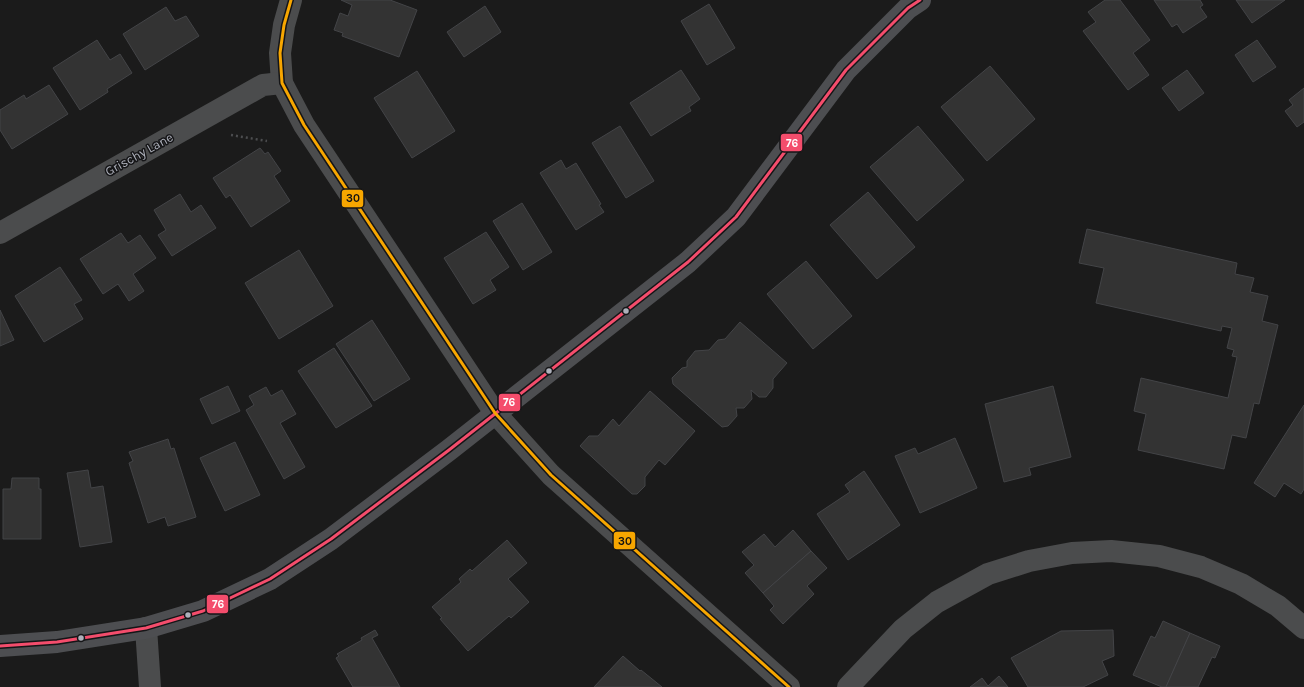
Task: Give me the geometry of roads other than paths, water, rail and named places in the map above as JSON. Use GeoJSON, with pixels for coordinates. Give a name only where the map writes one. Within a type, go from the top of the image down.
{"type":"FeatureCollection","features":[{"type":"Feature","properties":{"kind":"main road"},"geometry":{"type":"LineString","coordinates":[[0,646],[57,642],[146,628],[203,611],[270,579],[331,539],[688,262],[736,217],[846,70],[908,8],[920,0]]}},
{"type":"Feature","properties":{"kind":"street"},"geometry":{"type":"LineString","coordinates":[[290,0],[284,25],[280,54],[282,83],[304,125],[495,413],[550,475],[789,687]]}},
{"type":"Feature","properties":{"kind":"street","name":"Grischy Lane"},"geometry":{"type":"LineString","coordinates":[[0,233],[263,85],[282,83]]}},
{"type":"Feature","properties":{"kind":"street"},"geometry":{"type":"LineString","coordinates":[[848,687],[903,630],[937,602],[988,574],[1029,561],[1072,553],[1111,551],[1158,556],[1201,567],[1241,584],[1278,606],[1304,628]]}},
{"type":"Feature","properties":{"kind":"street"},"geometry":{"type":"LineString","coordinates":[[146,628],[150,687]]}}]}
